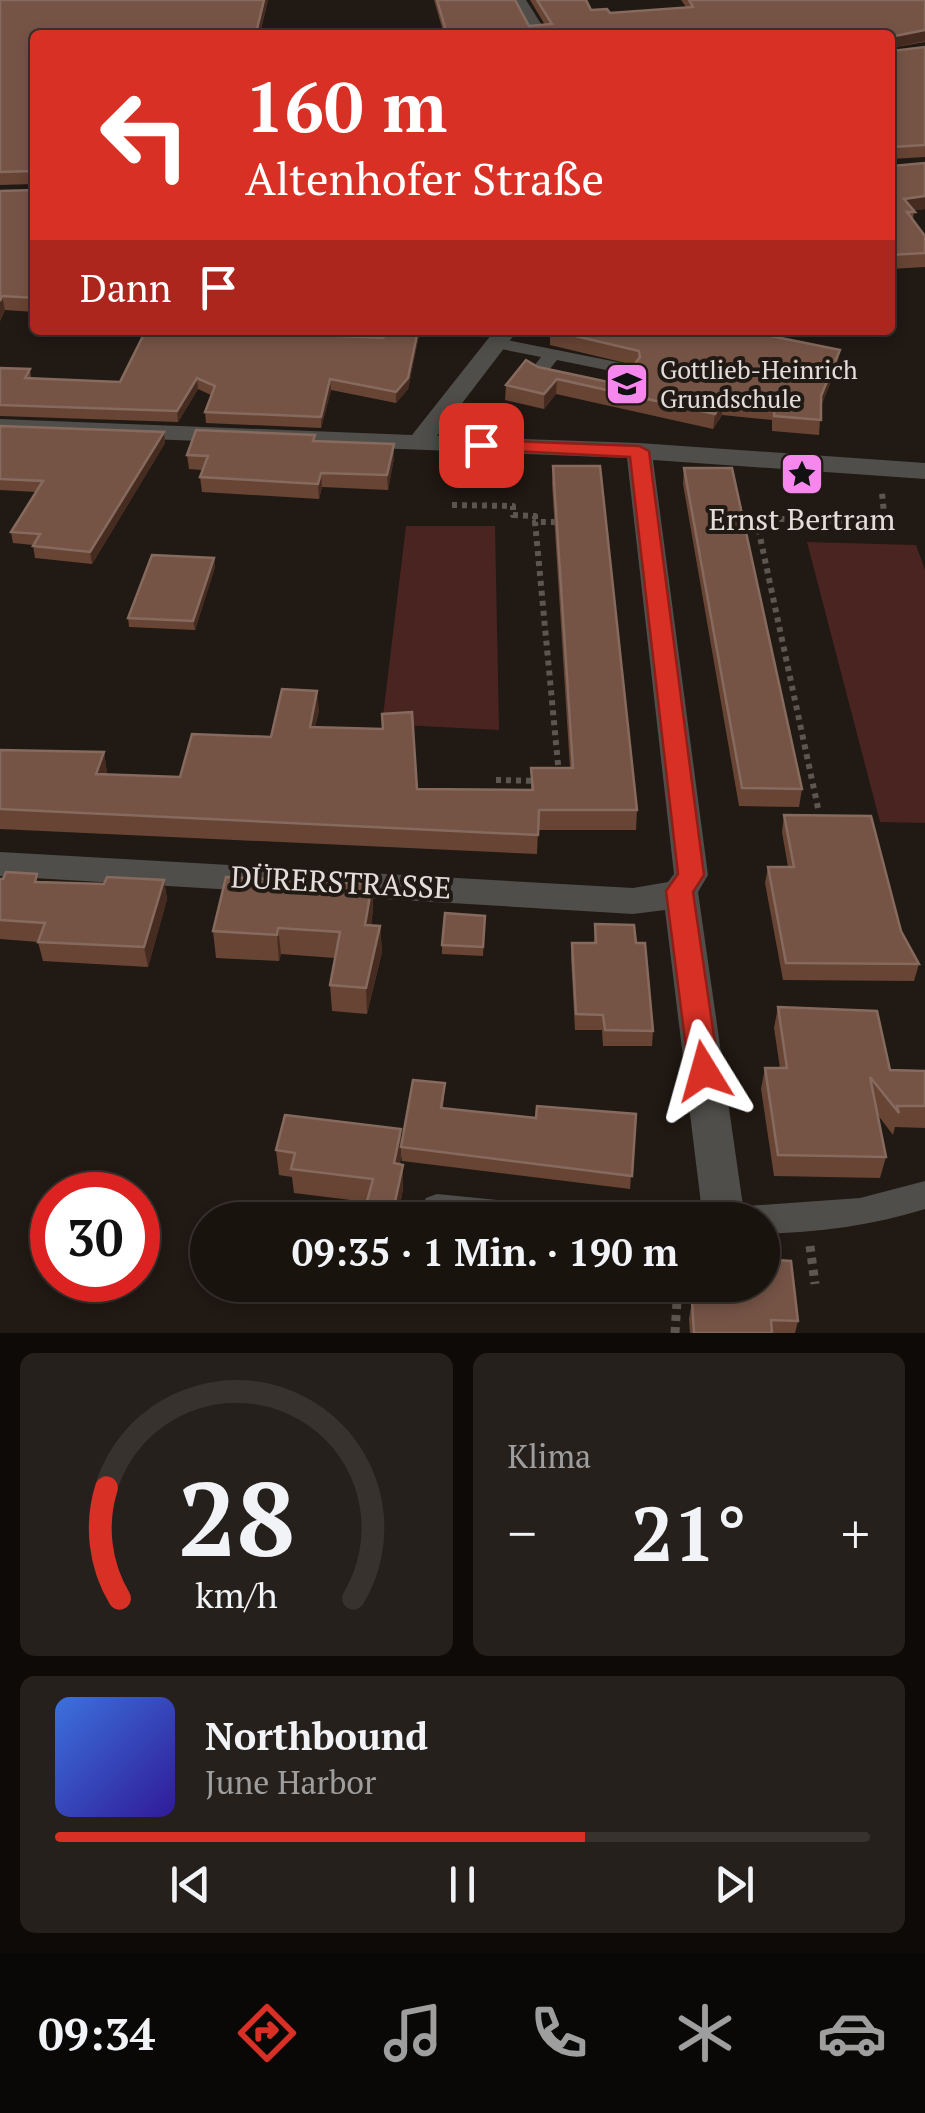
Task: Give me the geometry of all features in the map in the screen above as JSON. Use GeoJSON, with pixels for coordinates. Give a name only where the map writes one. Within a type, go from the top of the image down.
{"type":"FeatureCollection","features":[{"type":"Feature","properties":{"kind":"street"},"geometry":{"type":"LineString","coordinates":[[518,0],[537,30]]}},
{"type":"Feature","properties":{"kind":"street"},"geometry":{"type":"LineString","coordinates":[[418,443],[502,336]]}},
{"type":"Feature","properties":{"kind":"street"},"geometry":{"type":"LineString","coordinates":[[0,426],[639,451],[925,471]]}},
{"type":"Feature","properties":{"kind":"street"},"geometry":{"type":"LineString","coordinates":[[639,451],[691,875],[680,891],[722,1202]]}},
{"type":"Feature","properties":{"kind":"street","name":"DÜRERSTRASSE"},"geometry":{"type":"LineString","coordinates":[[0,864],[633,901],[658,899],[680,891]]}},
{"type":"Feature","properties":{"kind":"lane"},"geometry":{"type":"LineString","coordinates":[[502,336],[553,354]]}},
{"type":"Feature","properties":{"kind":"lane"},"geometry":{"type":"LineString","coordinates":[[780,1219],[890,1208],[925,1194]]}},
{"type":"Feature","properties":{"kind":"path"},"geometry":{"type":"LineString","coordinates":[[818,808],[756,518],[885,523],[880,467]]}},
{"type":"Feature","properties":{"kind":"path"},"geometry":{"type":"LineString","coordinates":[[452,504],[513,506],[513,515],[534,516],[535,522],[559,781],[496,780]]}},
{"type":"Feature","properties":{"kind":"path"},"geometry":{"type":"LineString","coordinates":[[535,522],[572,522]]}},
{"type":"Feature","properties":{"kind":"path"},"geometry":{"type":"LineString","coordinates":[[675,1333],[677,1302]]}},
{"type":"Feature","properties":{"kind":"shaded area"},"geometry":{"type":"Polygon","coordinates":[[[406,526],[495,526],[499,730],[382,724],[406,526]]]}},
{"type":"Feature","properties":{"kind":"shaded area"},"geometry":{"type":"Polygon","coordinates":[[[807,542],[916,545],[925,570],[925,823],[880,822],[807,542]]]}},
{"type":"Feature","properties":{"kind":"building"},"geometry":{"type":"Polygon","coordinates":[[[0,0],[264,0],[257,30],[30,30],[30,171],[0,172],[0,0]]]}},
{"type":"Feature","properties":{"kind":"building"},"geometry":{"type":"Polygon","coordinates":[[[437,0],[515,0],[529,26],[552,24],[537,0],[586,0],[591,10],[607,9],[610,13],[693,7],[689,0],[925,0],[925,30],[895,36],[895,30],[446,30],[437,0]]]}},
{"type":"Feature","properties":{"kind":"building"},"geometry":{"type":"Polygon","coordinates":[[[925,47],[925,145],[895,147],[895,51],[925,47]]]}},
{"type":"Feature","properties":{"kind":"building"},"geometry":{"type":"Polygon","coordinates":[[[925,163],[925,196],[904,199],[915,212],[907,212],[925,236],[925,253],[895,255],[895,166],[925,163]]]}},
{"type":"Feature","properties":{"kind":"building"},"geometry":{"type":"Polygon","coordinates":[[[30,190],[30,298],[2,296],[0,301],[0,191],[30,190]]]}},
{"type":"Feature","properties":{"kind":"building"},"geometry":{"type":"Polygon","coordinates":[[[144,335],[417,335],[408,378],[396,392],[330,379],[321,417],[205,412],[215,386],[197,378],[177,411],[0,405],[0,368],[30,369],[25,378],[120,382],[144,335]]]}},
{"type":"Feature","properties":{"kind":"building"},"geometry":{"type":"Polygon","coordinates":[[[571,335],[771,335],[840,350],[821,396],[821,420],[774,416],[774,405],[723,400],[715,414],[557,379],[544,394],[506,385],[526,360],[538,367],[613,383],[623,380],[640,357],[639,351],[571,335]]]}},
{"type":"Feature","properties":{"kind":"building"},"geometry":{"type":"Polygon","coordinates":[[[0,426],[164,432],[90,552],[33,546],[40,534],[11,532],[43,481],[0,479],[0,426]]]}},
{"type":"Feature","properties":{"kind":"building"},"geometry":{"type":"Polygon","coordinates":[[[196,430],[315,435],[313,441],[394,444],[387,475],[321,473],[318,484],[200,477],[208,456],[187,455],[196,430]]]}},
{"type":"Feature","properties":{"kind":"building"},"geometry":{"type":"Polygon","coordinates":[[[553,466],[600,466],[637,810],[539,810],[538,835],[0,809],[0,750],[104,752],[96,774],[180,777],[192,734],[271,737],[282,689],[317,691],[310,727],[383,729],[382,714],[412,712],[417,789],[533,790],[531,768],[573,768],[553,466]]]}},
{"type":"Feature","properties":{"kind":"building"},"geometry":{"type":"Polygon","coordinates":[[[684,468],[732,468],[802,789],[742,788],[684,468]]]}},
{"type":"Feature","properties":{"kind":"building"},"geometry":{"type":"Polygon","coordinates":[[[152,555],[214,558],[193,621],[128,618],[152,555]]]}},
{"type":"Feature","properties":{"kind":"building"},"geometry":{"type":"Polygon","coordinates":[[[784,815],[871,816],[901,931],[919,964],[786,963],[768,867],[794,867],[784,815]]]}},
{"type":"Feature","properties":{"kind":"building"},"geometry":{"type":"Polygon","coordinates":[[[6,872],[37,874],[35,882],[104,884],[107,877],[164,880],[144,947],[38,942],[45,923],[0,920],[0,879],[6,872]]]}},
{"type":"Feature","properties":{"kind":"building"},"geometry":{"type":"Polygon","coordinates":[[[226,877],[372,884],[365,925],[380,926],[366,988],[330,985],[340,932],[278,928],[277,935],[213,931],[226,877]]]}},
{"type":"Feature","properties":{"kind":"building"},"geometry":{"type":"Polygon","coordinates":[[[445,913],[485,916],[483,947],[442,945],[445,913]]]}},
{"type":"Feature","properties":{"kind":"building"},"geometry":{"type":"Polygon","coordinates":[[[595,924],[634,925],[636,943],[645,943],[653,1031],[605,1030],[603,1015],[576,1014],[572,943],[596,943],[595,924]]]}},
{"type":"Feature","properties":{"kind":"building"},"geometry":{"type":"Polygon","coordinates":[[[778,1007],[877,1011],[890,1070],[925,1071],[925,1106],[897,1106],[899,1113],[870,1077],[886,1157],[778,1155],[765,1068],[787,1068],[778,1007]]]}},
{"type":"Feature","properties":{"kind":"building"},"geometry":{"type":"Polygon","coordinates":[[[413,1080],[445,1083],[441,1108],[536,1118],[537,1106],[636,1114],[632,1176],[401,1147],[413,1080]]]}},
{"type":"Feature","properties":{"kind":"building"},"geometry":{"type":"Polygon","coordinates":[[[285,1115],[401,1129],[394,1163],[403,1165],[395,1202],[367,1202],[373,1179],[291,1169],[295,1153],[276,1150],[285,1115]]]}},
{"type":"Feature","properties":{"kind":"building"},"geometry":{"type":"Polygon","coordinates":[[[780,1260],[791,1261],[798,1321],[771,1320],[772,1333],[694,1333],[692,1302],[780,1302],[780,1260]]]}},
{"type":"Feature","properties":{"kind":"place","name":"Gottlieb-Heinrich Grundschule"},"geometry":{"type":"Point","coordinates":[627,384]}},
{"type":"Feature","properties":{"kind":"place","name":"Ernst Bertram"},"geometry":{"type":"Point","coordinates":[802,474]}},
{"type":"Feature","properties":{"kind":"route"},"geometry":{"type":"LineString","coordinates":[[481,445],[639,451],[680,763],[691,875],[680,891],[704,1071]]}}]}
